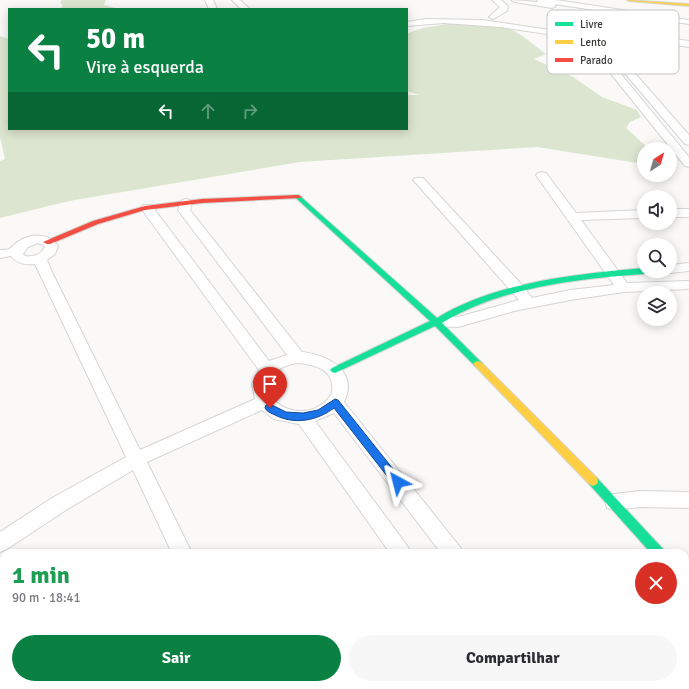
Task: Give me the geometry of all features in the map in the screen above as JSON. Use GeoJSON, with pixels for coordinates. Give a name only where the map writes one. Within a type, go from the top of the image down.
{"type":"FeatureCollection","features":[{"type":"Feature","properties":{"kind":"street"},"geometry":{"type":"LineString","coordinates":[[236,0],[242,8]]}},
{"type":"Feature","properties":{"kind":"street"},"geometry":{"type":"LineString","coordinates":[[493,17],[504,9],[504,6],[496,0]]}},
{"type":"Feature","properties":{"kind":"street"},"geometry":{"type":"LineString","coordinates":[[515,0],[552,6],[559,10]]}},
{"type":"Feature","properties":{"kind":"street"},"geometry":{"type":"LineString","coordinates":[[541,0],[607,10]]}},
{"type":"Feature","properties":{"kind":"street"},"geometry":{"type":"LineString","coordinates":[[629,0],[689,5]]}},
{"type":"Feature","properties":{"kind":"street"},"geometry":{"type":"LineString","coordinates":[[671,0],[689,2]]}},
{"type":"Feature","properties":{"kind":"street"},"geometry":{"type":"LineString","coordinates":[[573,10],[580,6]]}},
{"type":"Feature","properties":{"kind":"street"},"geometry":{"type":"LineString","coordinates":[[408,17],[442,15],[493,17],[547,26]]}},
{"type":"Feature","properties":{"kind":"street"},"geometry":{"type":"LineString","coordinates":[[408,24],[438,20],[469,21],[547,28]]}},
{"type":"Feature","properties":{"kind":"street"},"geometry":{"type":"LineString","coordinates":[[679,21],[689,22]]}},
{"type":"Feature","properties":{"kind":"street"},"geometry":{"type":"LineString","coordinates":[[679,42],[689,44]]}},
{"type":"Feature","properties":{"kind":"street"},"geometry":{"type":"LineString","coordinates":[[679,47],[689,49]]}},
{"type":"Feature","properties":{"kind":"street"},"geometry":{"type":"LineString","coordinates":[[616,74],[689,164]]}},
{"type":"Feature","properties":{"kind":"street"},"geometry":{"type":"LineString","coordinates":[[630,74],[689,142]]}},
{"type":"Feature","properties":{"kind":"street"},"geometry":{"type":"LineString","coordinates":[[542,175],[624,288]]}},
{"type":"Feature","properties":{"kind":"street"},"geometry":{"type":"LineString","coordinates":[[419,180],[519,290],[528,303]]}},
{"type":"Feature","properties":{"kind":"street"},"geometry":{"type":"LineString","coordinates":[[47,242],[94,223],[147,208],[186,203],[298,197],[436,322],[614,502],[655,549]]}},
{"type":"Feature","properties":{"kind":"street"},"geometry":{"type":"LineString","coordinates":[[186,203],[184,210],[298,357]]}},
{"type":"Feature","properties":{"kind":"street"},"geometry":{"type":"LineString","coordinates":[[147,208],[267,370]]}},
{"type":"Feature","properties":{"kind":"street"},"geometry":{"type":"LineString","coordinates":[[677,213],[689,213]]}},
{"type":"Feature","properties":{"kind":"street"},"geometry":{"type":"LineString","coordinates":[[573,217],[637,214]]}},
{"type":"Feature","properties":{"kind":"street"},"geometry":{"type":"LineString","coordinates":[[0,254],[16,250],[27,242],[38,240],[47,242],[52,246],[51,250],[45,256],[24,260],[17,257],[16,250]]}},
{"type":"Feature","properties":{"kind":"street"},"geometry":{"type":"LineString","coordinates":[[40,258],[44,270],[138,459],[180,549]]}},
{"type":"Feature","properties":{"kind":"street"},"geometry":{"type":"LineString","coordinates":[[677,268],[689,267]]}},
{"type":"Feature","properties":{"kind":"street"},"geometry":{"type":"LineString","coordinates":[[335,370],[436,322],[447,313],[480,301],[519,290],[556,282],[614,273],[637,271]]}},
{"type":"Feature","properties":{"kind":"street"},"geometry":{"type":"LineString","coordinates":[[436,322],[458,322],[528,303],[570,295],[624,288],[689,285]]}},
{"type":"Feature","properties":{"kind":"street"},"geometry":{"type":"LineString","coordinates":[[298,357],[315,358],[330,365],[335,370],[341,382],[341,389],[335,402],[321,413],[303,417],[285,416],[270,408],[264,402],[260,389],[260,382],[267,370],[281,361],[298,357]]}},
{"type":"Feature","properties":{"kind":"street"},"geometry":{"type":"LineString","coordinates":[[0,543],[59,504],[138,459],[264,402]]}},
{"type":"Feature","properties":{"kind":"street"},"geometry":{"type":"LineString","coordinates":[[335,402],[450,549]]}},
{"type":"Feature","properties":{"kind":"street"},"geometry":{"type":"LineString","coordinates":[[303,417],[398,549]]}},
{"type":"Feature","properties":{"kind":"street"},"geometry":{"type":"LineString","coordinates":[[614,502],[640,499],[689,500]]}},
{"type":"Feature","properties":{"kind":"green space"},"geometry":{"type":"Polygon","coordinates":[[[62,0],[106,0],[104,5],[115,8],[61,8],[63,6],[60,2],[62,0]]]}},
{"type":"Feature","properties":{"kind":"green space"},"geometry":{"type":"Polygon","coordinates":[[[452,23],[491,23],[503,26],[522,36],[546,54],[534,59],[547,65],[547,74],[566,74],[602,97],[637,110],[641,117],[630,122],[626,128],[641,142],[637,142],[637,163],[537,147],[300,162],[69,201],[0,218],[0,161],[5,159],[0,137],[0,36],[8,39],[8,130],[408,130],[408,95],[419,95],[408,91],[408,33],[412,31],[452,23]]]}},
{"type":"Feature","properties":{"kind":"traffic: fast"},"geometry":{"type":"LineString","coordinates":[[298,197],[436,322],[478,364]]}},
{"type":"Feature","properties":{"kind":"traffic: fast"},"geometry":{"type":"LineString","coordinates":[[335,370],[434,323],[459,309],[485,299],[552,282],[598,275],[637,272]]}},
{"type":"Feature","properties":{"kind":"traffic: fast"},"geometry":{"type":"LineString","coordinates":[[593,481],[655,549]]}},
{"type":"Feature","properties":{"kind":"traffic: slow"},"geometry":{"type":"LineString","coordinates":[[629,0],[689,5]]}},
{"type":"Feature","properties":{"kind":"traffic: slow"},"geometry":{"type":"LineString","coordinates":[[478,364],[593,481]]}},
{"type":"Feature","properties":{"kind":"traffic: jam"},"geometry":{"type":"LineString","coordinates":[[47,242],[95,222],[145,208],[183,202],[298,197]]}},
{"type":"Feature","properties":{"kind":"route"},"geometry":{"type":"LineString","coordinates":[[270,408],[285,416],[303,417],[321,413],[335,402],[398,482]]}}]}
